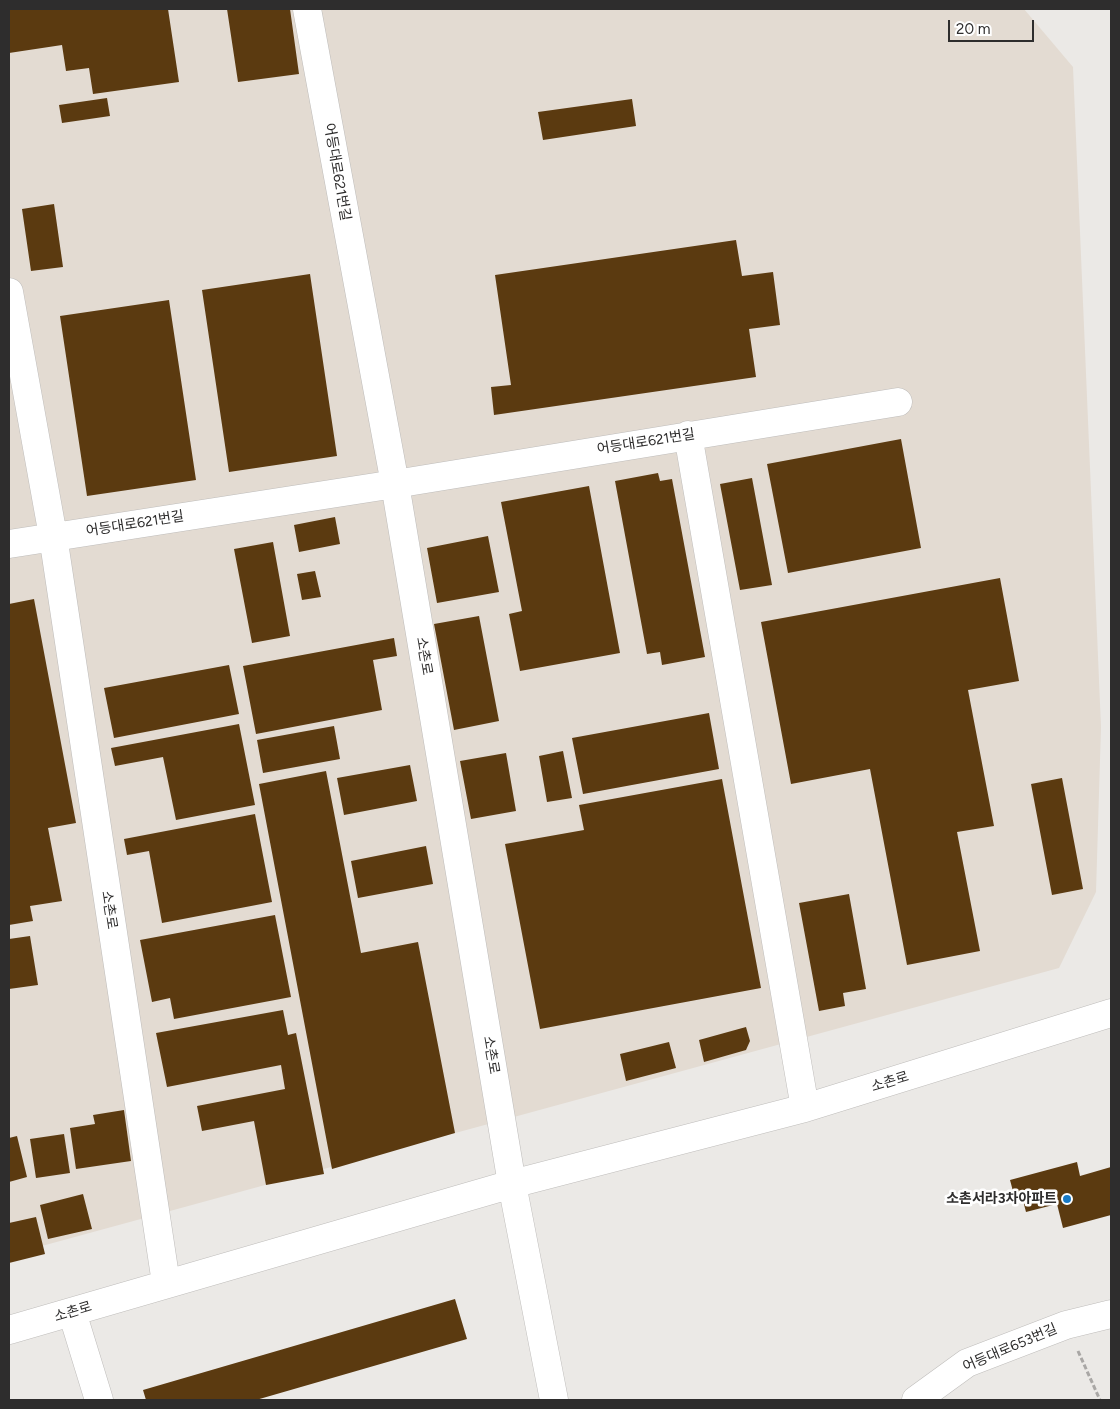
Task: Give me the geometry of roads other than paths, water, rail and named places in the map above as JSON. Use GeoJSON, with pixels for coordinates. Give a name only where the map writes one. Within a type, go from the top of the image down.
{"type":"FeatureCollection","features":[{"type":"Feature","properties":{"kind":"street","name":"어등대로621번길"},"geometry":{"type":"LineString","coordinates":[[307,9],[394,484]]}},
{"type":"Feature","properties":{"kind":"street"},"geometry":{"type":"LineString","coordinates":[[9,292],[53,536]]}},
{"type":"Feature","properties":{"kind":"street","name":"어등대로621번길"},"geometry":{"type":"LineString","coordinates":[[9,544],[898,402]]}},
{"type":"Feature","properties":{"kind":"street"},"geometry":{"type":"LineString","coordinates":[[688,435],[805,1108]]}},
{"type":"Feature","properties":{"kind":"street","name":"소촌로"},"geometry":{"type":"LineString","coordinates":[[394,484],[512,1184]]}},
{"type":"Feature","properties":{"kind":"street","name":"소촌로"},"geometry":{"type":"LineString","coordinates":[[53,536],[166,1283]]}},
{"type":"Feature","properties":{"kind":"street","name":"소촌로"},"geometry":{"type":"LineString","coordinates":[[9,1330],[512,1184],[805,1108],[1107,1012]]}},
{"type":"Feature","properties":{"kind":"street"},"geometry":{"type":"LineString","coordinates":[[512,1184],[554,1400]]}},
{"type":"Feature","properties":{"kind":"street"},"geometry":{"type":"LineString","coordinates":[[72,1312],[99,1400]]}},
{"type":"Feature","properties":{"kind":"street","name":"어등대로653번길"},"geometry":{"type":"LineString","coordinates":[[916,1400],[967,1363],[1066,1325],[1111,1314]]}},
{"type":"Feature","properties":{"kind":"place","name":"소촌서라3차아파트"},"geometry":{"type":"Point","coordinates":[1067,1199]}}]}
